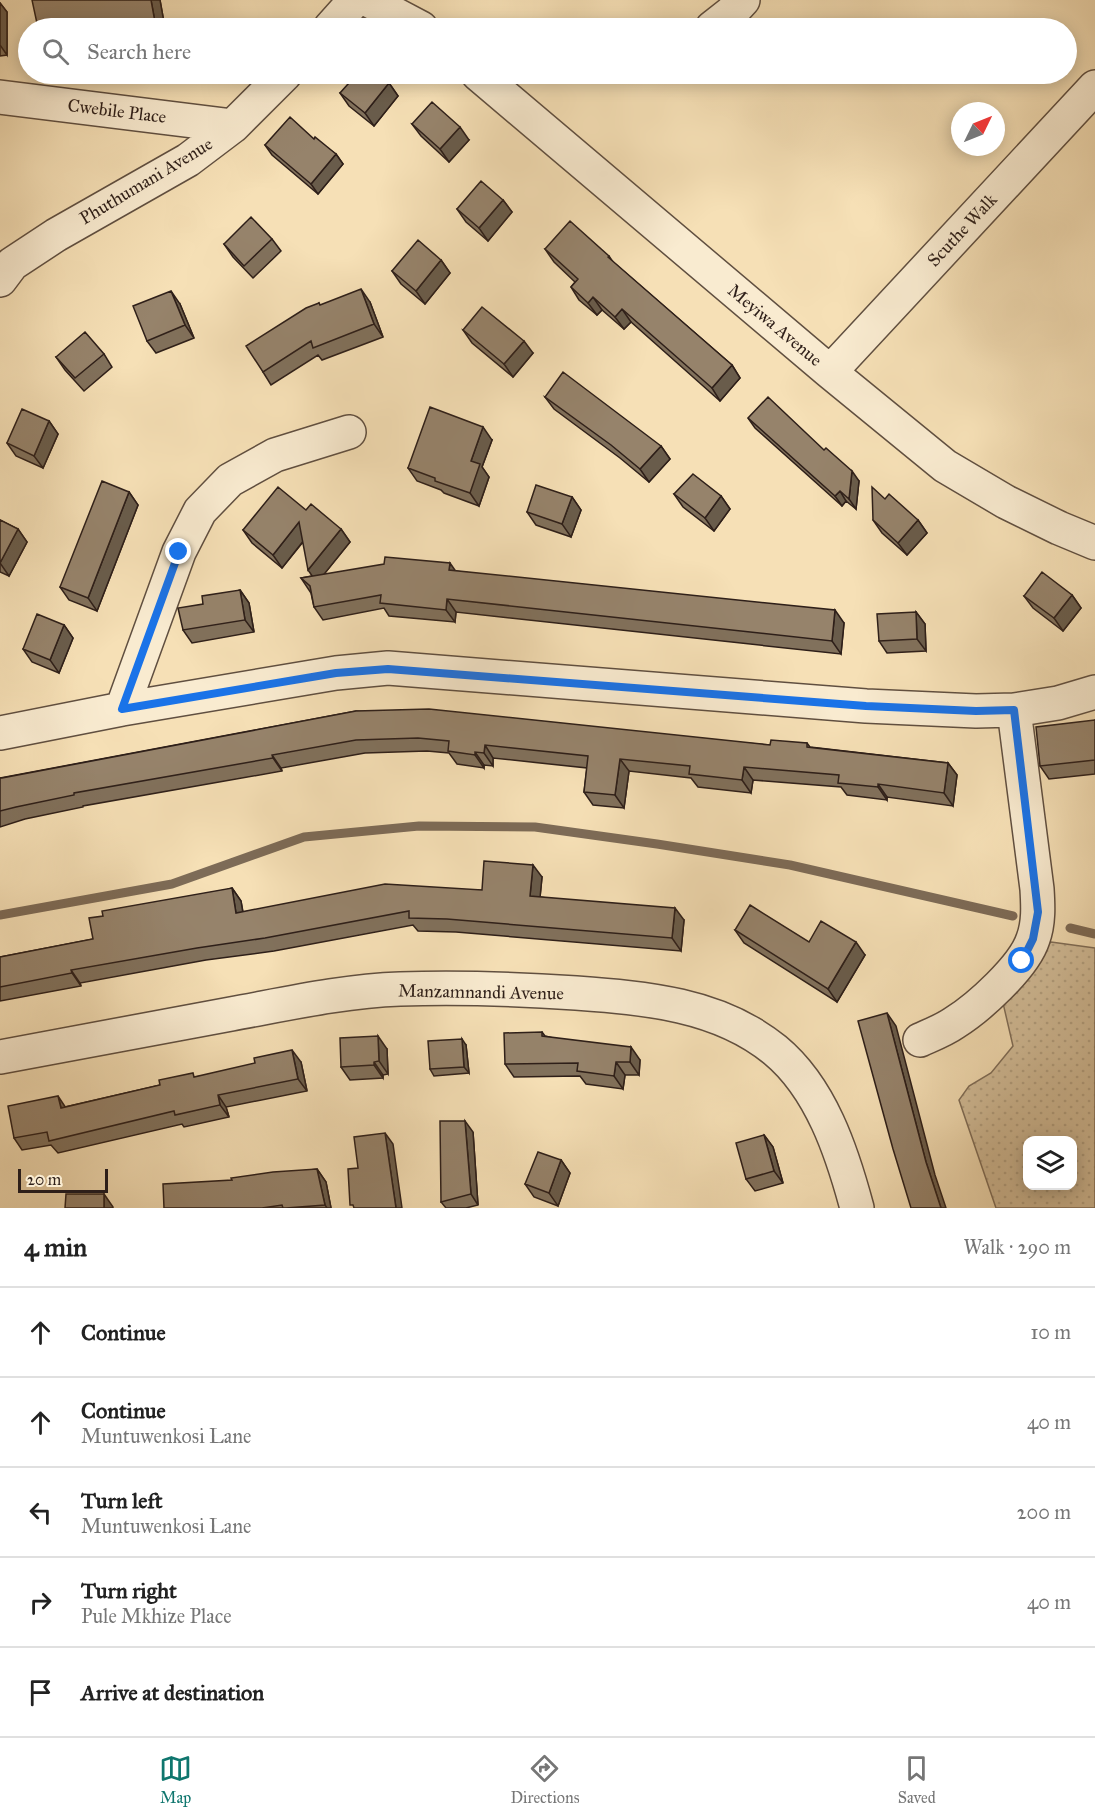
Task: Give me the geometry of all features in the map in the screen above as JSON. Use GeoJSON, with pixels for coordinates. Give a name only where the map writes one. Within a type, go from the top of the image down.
{"type":"FeatureCollection","features":[{"type":"Feature","properties":{"kind":"street"},"geometry":{"type":"LineString","coordinates":[[339,18],[355,0]]}},
{"type":"Feature","properties":{"kind":"street"},"geometry":{"type":"LineString","coordinates":[[368,0],[402,18]]}},
{"type":"Feature","properties":{"kind":"street"},"geometry":{"type":"LineString","coordinates":[[725,18],[743,0]]}},
{"type":"Feature","properties":{"kind":"street","name":"Phuthumani Avenue"},"geometry":{"type":"LineString","coordinates":[[0,280],[12,264],[56,235],[188,160],[233,126],[275,84]]}},
{"type":"Feature","properties":{"kind":"street","name":"Meyiwa Avenue"},"geometry":{"type":"LineString","coordinates":[[490,84],[830,372],[945,466],[1006,502],[1095,543]]}},
{"type":"Feature","properties":{"kind":"street","name":"Scuthe Walk"},"geometry":{"type":"LineString","coordinates":[[830,372],[1095,87]]}},
{"type":"Feature","properties":{"kind":"street","name":"Cwebile Place"},"geometry":{"type":"LineString","coordinates":[[0,97],[233,126]]}},
{"type":"Feature","properties":{"kind":"street"},"geometry":{"type":"LineString","coordinates":[[122,709],[179,552],[200,511],[230,480],[275,454],[349,432]]}},
{"type":"Feature","properties":{"kind":"street"},"geometry":{"type":"LineString","coordinates":[[0,733],[122,709],[336,673],[388,669],[866,706],[976,711],[1014,710],[1058,703],[1095,692]]}},
{"type":"Feature","properties":{"kind":"street"},"geometry":{"type":"LineString","coordinates":[[920,1040],[953,1024],[976,1007],[1022,961],[1033,939],[1038,912],[1014,710]]}},
{"type":"Feature","properties":{"kind":"street","name":"Manzamnandi Avenue"},"geometry":{"type":"LineString","coordinates":[[0,1057],[307,1000],[398,989],[510,989],[632,997],[683,1006],[725,1020],[754,1035],[776,1051],[814,1096],[833,1136],[857,1208]]}},
{"type":"Feature","properties":{"kind":"shaded area"},"geometry":{"type":"Polygon","coordinates":[[[1051,942],[1095,948],[1095,1208],[996,1208],[959,1100],[969,1086],[991,1073],[1013,1046],[1003,1003],[1042,950],[1051,942]]]}},
{"type":"Feature","properties":{"kind":"building"},"geometry":{"type":"Polygon","coordinates":[[[32,0],[151,0],[154,18],[36,18],[32,0]]]}},
{"type":"Feature","properties":{"kind":"building"},"geometry":{"type":"Polygon","coordinates":[[[348,84],[388,84],[365,113],[340,93],[348,84]]]}},
{"type":"Feature","properties":{"kind":"building"},"geometry":{"type":"Polygon","coordinates":[[[432,102],[460,127],[440,149],[412,124],[432,102]]]}},
{"type":"Feature","properties":{"kind":"building"},"geometry":{"type":"Polygon","coordinates":[[[290,117],[314,139],[315,137],[336,154],[311,184],[265,145],[290,117]]]}},
{"type":"Feature","properties":{"kind":"building"},"geometry":{"type":"Polygon","coordinates":[[[481,181],[503,200],[479,228],[457,209],[481,181]]]}},
{"type":"Feature","properties":{"kind":"building"},"geometry":{"type":"Polygon","coordinates":[[[251,217],[272,239],[244,266],[224,244],[251,217]]]}},
{"type":"Feature","properties":{"kind":"building"},"geometry":{"type":"Polygon","coordinates":[[[570,221],[732,365],[712,388],[622,309],[615,317],[593,297],[588,303],[571,287],[578,279],[545,249],[570,221]]]}},
{"type":"Feature","properties":{"kind":"building"},"geometry":{"type":"Polygon","coordinates":[[[418,240],[441,260],[416,291],[392,271],[418,240]]]}},
{"type":"Feature","properties":{"kind":"building"},"geometry":{"type":"Polygon","coordinates":[[[361,289],[374,324],[313,348],[311,341],[263,372],[246,346],[306,308],[361,289]]]}},
{"type":"Feature","properties":{"kind":"building"},"geometry":{"type":"Polygon","coordinates":[[[171,291],[185,325],[147,341],[133,306],[171,291]]]}},
{"type":"Feature","properties":{"kind":"building"},"geometry":{"type":"Polygon","coordinates":[[[482,307],[524,341],[504,364],[463,330],[482,307]]]}},
{"type":"Feature","properties":{"kind":"building"},"geometry":{"type":"Polygon","coordinates":[[[85,332],[104,354],[75,378],[56,357],[85,332]]]}},
{"type":"Feature","properties":{"kind":"building"},"geometry":{"type":"Polygon","coordinates":[[[563,372],[661,446],[640,469],[545,397],[563,372]]]}},
{"type":"Feature","properties":{"kind":"building"},"geometry":{"type":"Polygon","coordinates":[[[768,397],[824,450],[826,448],[852,471],[849,499],[840,491],[835,496],[748,418],[768,397]]]}},
{"type":"Feature","properties":{"kind":"building"},"geometry":{"type":"Polygon","coordinates":[[[430,407],[483,427],[471,461],[480,464],[470,493],[435,481],[435,478],[408,468],[430,407]]]}},
{"type":"Feature","properties":{"kind":"building"},"geometry":{"type":"Polygon","coordinates":[[[22,409],[49,421],[34,456],[7,443],[22,409]]]}},
{"type":"Feature","properties":{"kind":"building"},"geometry":{"type":"Polygon","coordinates":[[[693,474],[721,496],[705,518],[674,494],[693,474]]]}},
{"type":"Feature","properties":{"kind":"building"},"geometry":{"type":"Polygon","coordinates":[[[102,481],[129,492],[88,598],[60,587],[102,481]]]}},
{"type":"Feature","properties":{"kind":"building"},"geometry":{"type":"Polygon","coordinates":[[[536,485],[572,497],[562,524],[527,512],[536,485]]]}},
{"type":"Feature","properties":{"kind":"building"},"geometry":{"type":"Polygon","coordinates":[[[278,487],[306,510],[311,504],[341,529],[308,570],[299,522],[273,555],[243,530],[278,487]]]}},
{"type":"Feature","properties":{"kind":"building"},"geometry":{"type":"Polygon","coordinates":[[[872,487],[885,499],[889,494],[918,520],[898,543],[873,520],[872,487]]]}},
{"type":"Feature","properties":{"kind":"building"},"geometry":{"type":"Polygon","coordinates":[[[0,520],[18,529],[0,563],[0,520]]]}},
{"type":"Feature","properties":{"kind":"building"},"geometry":{"type":"Polygon","coordinates":[[[385,557],[450,563],[449,570],[835,610],[832,641],[447,599],[446,610],[380,603],[381,595],[314,607],[310,586],[301,578],[384,564],[385,557]]]}},
{"type":"Feature","properties":{"kind":"building"},"geometry":{"type":"Polygon","coordinates":[[[1042,572],[1072,595],[1054,618],[1024,596],[1042,572]]]}},
{"type":"Feature","properties":{"kind":"building"},"geometry":{"type":"Polygon","coordinates":[[[240,590],[245,620],[183,630],[178,608],[203,604],[202,596],[240,590]]]}},
{"type":"Feature","properties":{"kind":"building"},"geometry":{"type":"Polygon","coordinates":[[[916,612],[917,639],[879,641],[877,614],[916,612]]]}},
{"type":"Feature","properties":{"kind":"building"},"geometry":{"type":"Polygon","coordinates":[[[37,614],[64,625],[50,660],[23,649],[37,614]]]}},
{"type":"Feature","properties":{"kind":"building"},"geometry":{"type":"Polygon","coordinates":[[[429,709],[770,745],[771,740],[807,743],[807,747],[948,763],[944,793],[878,784],[878,787],[838,783],[839,775],[744,767],[742,780],[689,774],[690,766],[620,759],[615,795],[584,792],[588,756],[485,745],[484,753],[475,752],[475,755],[448,751],[449,741],[418,738],[356,740],[272,755],[273,758],[74,793],[74,795],[0,811],[0,778],[356,711],[429,709]]]}},
{"type":"Feature","properties":{"kind":"building"},"geometry":{"type":"Polygon","coordinates":[[[1095,720],[1095,760],[1040,766],[1036,727],[1095,720]]]}},
{"type":"Feature","properties":{"kind":"building"},"geometry":{"type":"Polygon","coordinates":[[[484,861],[533,865],[530,896],[675,908],[672,938],[447,919],[409,918],[409,911],[265,938],[71,970],[72,973],[0,987],[0,957],[93,939],[89,918],[103,916],[102,911],[232,888],[236,913],[385,884],[482,890],[484,861]]]}},
{"type":"Feature","properties":{"kind":"building"},"geometry":{"type":"Polygon","coordinates":[[[750,905],[809,942],[821,921],[856,942],[828,989],[735,930],[750,905]]]}},
{"type":"Feature","properties":{"kind":"building"},"geometry":{"type":"Polygon","coordinates":[[[887,1013],[926,1162],[941,1208],[911,1208],[893,1149],[858,1021],[887,1013]]]}},
{"type":"Feature","properties":{"kind":"building"},"geometry":{"type":"Polygon","coordinates":[[[542,1032],[542,1036],[631,1047],[630,1062],[616,1062],[614,1076],[577,1071],[578,1063],[505,1064],[504,1033],[542,1032]]]}},
{"type":"Feature","properties":{"kind":"building"},"geometry":{"type":"Polygon","coordinates":[[[378,1036],[379,1061],[374,1062],[374,1065],[341,1067],[340,1038],[378,1036]]]}},
{"type":"Feature","properties":{"kind":"building"},"geometry":{"type":"Polygon","coordinates":[[[462,1039],[464,1067],[430,1069],[428,1041],[462,1039]]]}},
{"type":"Feature","properties":{"kind":"building"},"geometry":{"type":"Polygon","coordinates":[[[292,1050],[298,1079],[218,1095],[220,1105],[175,1115],[174,1111],[49,1141],[47,1132],[14,1138],[8,1106],[58,1096],[61,1108],[160,1085],[159,1080],[193,1073],[194,1077],[255,1063],[254,1058],[292,1050]]]}},
{"type":"Feature","properties":{"kind":"building"},"geometry":{"type":"Polygon","coordinates":[[[440,1121],[465,1121],[471,1194],[441,1202],[440,1121]]]}},
{"type":"Feature","properties":{"kind":"building"},"geometry":{"type":"Polygon","coordinates":[[[385,1133],[396,1208],[354,1208],[350,1205],[348,1169],[358,1168],[354,1137],[385,1133]]]}},
{"type":"Feature","properties":{"kind":"building"},"geometry":{"type":"Polygon","coordinates":[[[764,1135],[774,1171],[746,1179],[736,1143],[764,1135]]]}},
{"type":"Feature","properties":{"kind":"building"},"geometry":{"type":"Polygon","coordinates":[[[538,1152],[561,1160],[549,1193],[525,1184],[538,1152]]]}},
{"type":"Feature","properties":{"kind":"building"},"geometry":{"type":"Polygon","coordinates":[[[317,1169],[325,1205],[286,1208],[282,1205],[262,1208],[164,1208],[163,1184],[232,1180],[231,1178],[273,1172],[317,1169]]]}},
{"type":"Feature","properties":{"kind":"building"},"geometry":{"type":"Polygon","coordinates":[[[66,1194],[104,1194],[104,1208],[65,1208],[66,1194]]]}},
{"type":"Feature","properties":{"kind":"waterway"},"geometry":{"type":"LineString","coordinates":[[0,915],[172,884],[304,837],[419,826],[535,827],[657,844],[790,865],[1013,916]]}},
{"type":"Feature","properties":{"kind":"waterway"},"geometry":{"type":"LineString","coordinates":[[1070,928],[1095,934]]}},
{"type":"Feature","properties":{"kind":"route"},"geometry":{"type":"LineString","coordinates":[[179,552],[122,709],[336,673],[388,669],[866,706],[976,711],[1014,710],[1038,912],[1033,939],[1022,961]]}}]}
